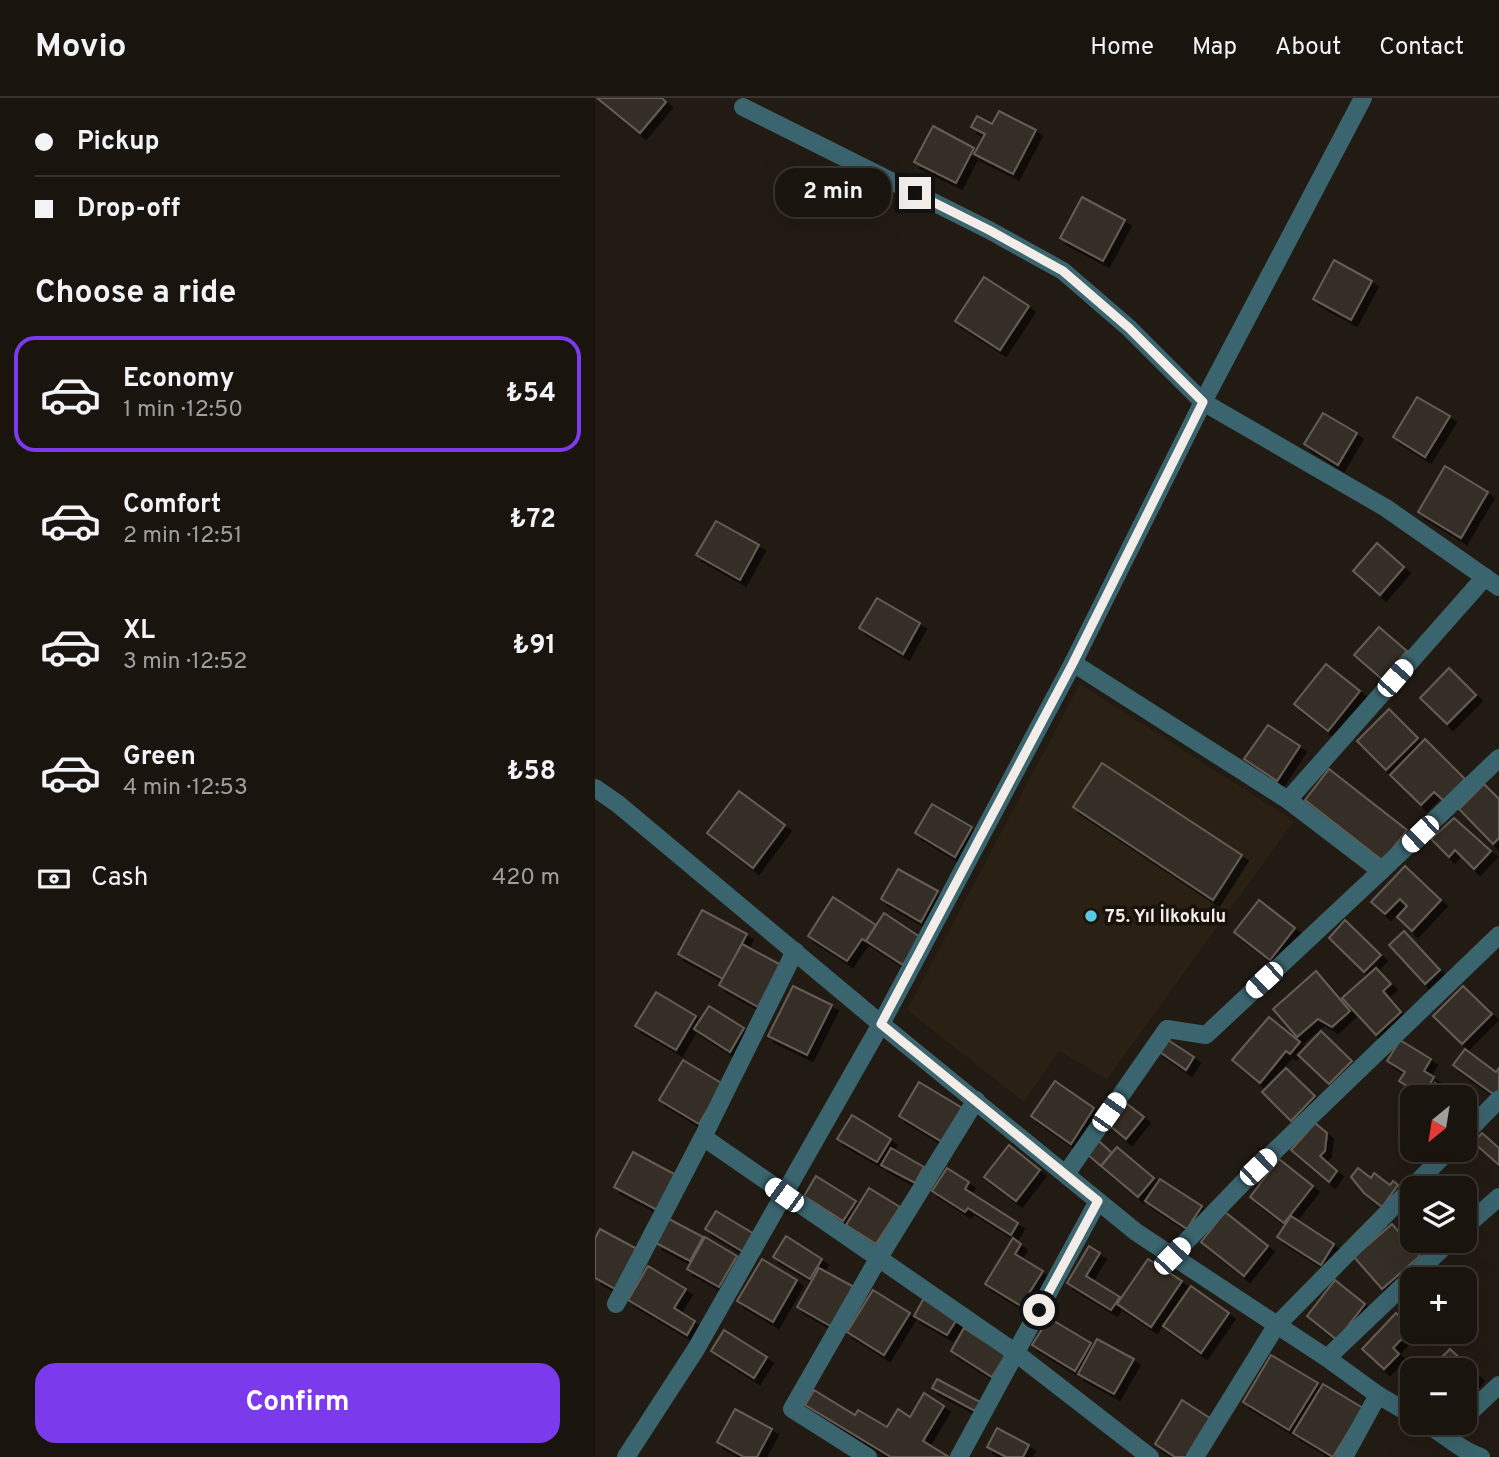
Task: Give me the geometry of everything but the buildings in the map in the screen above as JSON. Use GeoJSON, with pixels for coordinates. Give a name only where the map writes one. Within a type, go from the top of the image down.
{"type":"FeatureCollection","features":[{"type":"Feature","properties":{"kind":"street"},"geometry":{"type":"LineString","coordinates":[[626,1457],[696,1349],[881,1024],[1073,663],[1203,402],[1363,98]]}},
{"type":"Feature","properties":{"kind":"street"},"geometry":{"type":"LineString","coordinates":[[743,107],[989,230],[1063,271],[1129,328],[1203,402],[1385,508],[1492,582],[1288,800]]}},
{"type":"Feature","properties":{"kind":"street"},"geometry":{"type":"LineString","coordinates":[[1073,663],[1288,800],[1381,872]]}},
{"type":"Feature","properties":{"kind":"street"},"geometry":{"type":"LineString","coordinates":[[1066,1174],[1167,1029],[1206,1035],[1499,758]]}},
{"type":"Feature","properties":{"kind":"street"},"geometry":{"type":"LineString","coordinates":[[595,788],[618,804],[1136,1232],[1400,1408]]}},
{"type":"Feature","properties":{"kind":"street"},"geometry":{"type":"LineString","coordinates":[[1172,1256],[1258,1167],[1499,935]]}},
{"type":"Feature","properties":{"kind":"street"},"geometry":{"type":"LineString","coordinates":[[616,1304],[795,951]]}},
{"type":"Feature","properties":{"kind":"street"},"geometry":{"type":"LineString","coordinates":[[1477,1122],[1499,1099]]}},
{"type":"Feature","properties":{"kind":"street"},"geometry":{"type":"LineString","coordinates":[[868,1457],[792,1409],[878,1259],[976,1100]]}},
{"type":"Feature","properties":{"kind":"street"},"geometry":{"type":"LineString","coordinates":[[703,1136],[784,1195],[1016,1353],[1150,1457]]}},
{"type":"Feature","properties":{"kind":"street"},"geometry":{"type":"LineString","coordinates":[[1195,1457],[1276,1326],[1437,1162]]}},
{"type":"Feature","properties":{"kind":"street"},"geometry":{"type":"LineString","coordinates":[[1477,1216],[1499,1197]]}},
{"type":"Feature","properties":{"kind":"street"},"geometry":{"type":"LineString","coordinates":[[959,1457],[1098,1201]]}},
{"type":"Feature","properties":{"kind":"street"},"geometry":{"type":"LineString","coordinates":[[1327,1358],[1437,1253]]}},
{"type":"Feature","properties":{"kind":"street"},"geometry":{"type":"LineString","coordinates":[[1477,1406],[1499,1385]]}},
{"type":"Feature","properties":{"kind":"street"},"geometry":{"type":"LineString","coordinates":[[1345,1457],[1378,1395]]}},
{"type":"Feature","properties":{"kind":"street"},"geometry":{"type":"LineString","coordinates":[[1457,1435],[1471,1456]]}},
{"type":"Feature","properties":{"kind":"shaded area","name":"75. Yıl İlkokulu"},"geometry":{"type":"Polygon","coordinates":[[[1080,684],[1294,821],[1107,1079],[1059,1051],[1024,1102],[907,1010],[1080,684]]]}},
{"type":"Feature","properties":{"kind":"place","name":"75. Yıl İlkokulu"},"geometry":{"type":"Point","coordinates":[1091,916]}},
{"type":"Feature","properties":{"kind":"route"},"geometry":{"type":"LineString","coordinates":[[915,193],[1063,271],[1129,328],[1203,402],[1073,663],[881,1024],[1098,1201],[1039,1310]]}}]}
